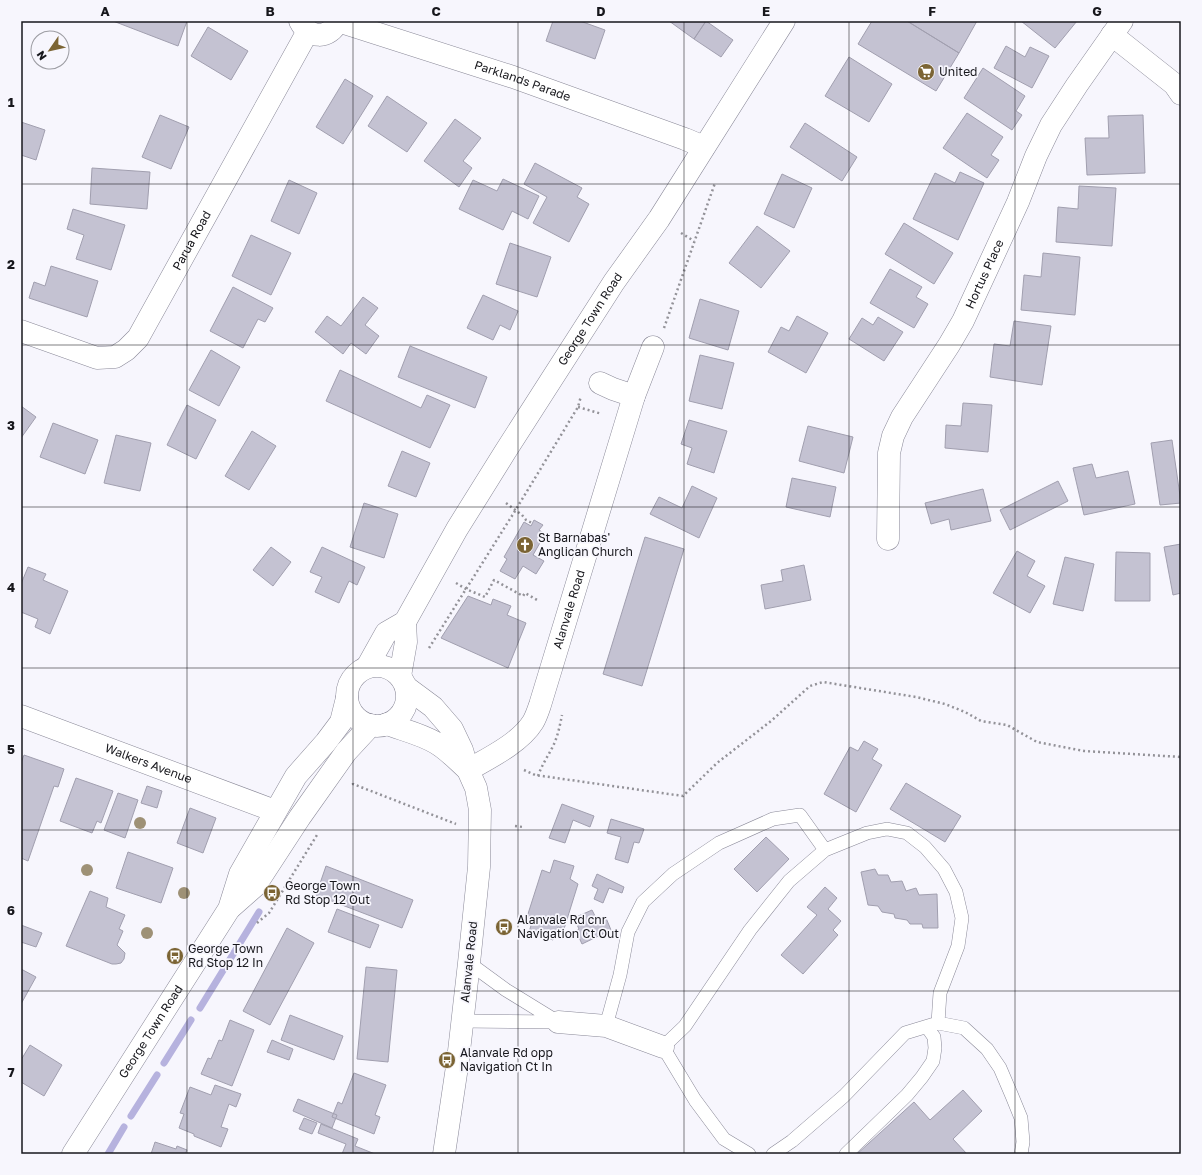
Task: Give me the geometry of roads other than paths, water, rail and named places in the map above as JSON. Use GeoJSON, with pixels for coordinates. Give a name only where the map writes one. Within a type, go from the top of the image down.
{"type":"FeatureCollection","features":[{"type":"Feature","properties":{"kind":"street"},"geometry":{"type":"LineString","coordinates":[[304,26],[313,34],[326,34],[331,31],[338,21]]}},
{"type":"Feature","properties":{"kind":"street","name":"Parklands Parade"},"geometry":{"type":"LineString","coordinates":[[338,21],[513,78],[704,147]]}},
{"type":"Feature","properties":{"kind":"street","name":"George Town Road"},"geometry":{"type":"LineString","coordinates":[[405,622],[458,529],[505,452],[614,282],[659,219],[784,21]]}},
{"type":"Feature","properties":{"kind":"street","name":"Parua Road"},"geometry":{"type":"LineString","coordinates":[[21,331],[97,358],[115,357],[126,350],[138,338],[304,26]]}},
{"type":"Feature","properties":{"kind":"street"},"geometry":{"type":"LineString","coordinates":[[1117,28],[1174,84],[1181,94]]}},
{"type":"Feature","properties":{"kind":"street","name":"Hortus Place"},"geometry":{"type":"LineString","coordinates":[[888,539],[889,453],[896,429],[902,417],[949,345],[962,321],[1018,202],[1036,156],[1051,125],[1117,28]]}},
{"type":"Feature","properties":{"kind":"street","name":"Alanvale Road"},"geometry":{"type":"LineString","coordinates":[[468,770],[507,747],[533,722],[542,698],[634,396],[658,338]]}},
{"type":"Feature","properties":{"kind":"street"},"geometry":{"type":"LineString","coordinates":[[591,388],[613,389],[634,396]]}},
{"type":"Feature","properties":{"kind":"street"},"geometry":{"type":"LineString","coordinates":[[367,667],[386,633],[405,622],[406,642],[403,681],[407,696],[406,706],[402,714],[395,720],[378,725],[362,722],[354,715],[349,707],[347,698],[348,688],[352,679],[367,667],[376,665],[385,666],[393,670],[403,681]]}},
{"type":"Feature","properties":{"kind":"street","name":"Alanvale Road"},"geometry":{"type":"LineString","coordinates":[[403,681],[433,707],[452,728],[476,788],[480,810],[479,867],[469,963],[458,1060],[444,1154]]}},
{"type":"Feature","properties":{"kind":"street","name":"George Town Road"},"geometry":{"type":"LineString","coordinates":[[74,1154],[229,909],[240,874],[296,776],[326,742],[341,722],[347,698]]}},
{"type":"Feature","properties":{"kind":"street","name":"Walkers Avenue"},"geometry":{"type":"LineString","coordinates":[[21,716],[275,811]]}},
{"type":"Feature","properties":{"kind":"street","name":"George Town Road"},"geometry":{"type":"LineString","coordinates":[[229,909],[255,886],[300,817],[342,759],[378,725]]}},
{"type":"Feature","properties":{"kind":"street","name":"Alanvale Road"},"geometry":{"type":"LineString","coordinates":[[378,725],[426,738],[437,743],[468,770]]}},
{"type":"Feature","properties":{"kind":"street"},"geometry":{"type":"LineString","coordinates":[[558,1022],[606,1026],[663,1047]]}},
{"type":"Feature","properties":{"kind":"lane"},"geometry":{"type":"LineString","coordinates":[[606,1026],[620,976],[628,932],[643,902],[673,874],[719,843],[773,819],[800,815],[825,850]]}},
{"type":"Feature","properties":{"kind":"lane"},"geometry":{"type":"LineString","coordinates":[[749,1154],[724,1139],[695,1100],[663,1047],[685,1026],[750,930],[784,888],[825,850],[867,833],[887,830],[907,833],[925,847],[944,869],[956,892],[962,918],[958,946],[940,993],[932,1025],[935,1048],[933,1061],[907,1095],[846,1154]]}},
{"type":"Feature","properties":{"kind":"lane"},"geometry":{"type":"LineString","coordinates":[[469,963],[506,990],[558,1022]]}},
{"type":"Feature","properties":{"kind":"lane"},"geometry":{"type":"LineString","coordinates":[[462,1021],[558,1022]]}},
{"type":"Feature","properties":{"kind":"lane"},"geometry":{"type":"LineString","coordinates":[[773,1154],[792,1141],[844,1096],[905,1033],[932,1025],[964,1028],[987,1049],[1000,1068],[1021,1118],[1023,1142],[1021,1154]]}},
{"type":"Feature","properties":{"kind":"waterway"},"geometry":{"type":"LineString","coordinates":[[200,1008],[259,912]]}},
{"type":"Feature","properties":{"kind":"waterway"},"geometry":{"type":"LineString","coordinates":[[164,1063],[191,1020]]}},
{"type":"Feature","properties":{"kind":"waterway"},"geometry":{"type":"LineString","coordinates":[[131,1116],[157,1075]]}},
{"type":"Feature","properties":{"kind":"waterway"},"geometry":{"type":"LineString","coordinates":[[108,1154],[124,1127]]}},
{"type":"Feature","properties":{"kind":"place","name":"United"},"geometry":{"type":"Point","coordinates":[926,72]}},
{"type":"Feature","properties":{"kind":"place","name":"St Barnabas' Anglican Church"},"geometry":{"type":"Point","coordinates":[525,545]}},
{"type":"Feature","properties":{"kind":"place","name":"George Town Rd Stop 12 Out"},"geometry":{"type":"Point","coordinates":[272,893]}},
{"type":"Feature","properties":{"kind":"place","name":"Alanvale Rd cnr Navigation Ct Out"},"geometry":{"type":"Point","coordinates":[504,927]}},
{"type":"Feature","properties":{"kind":"place","name":"George Town Rd Stop 12 In"},"geometry":{"type":"Point","coordinates":[175,956]}},
{"type":"Feature","properties":{"kind":"place","name":"Alanvale Rd opp Navigation Ct In"},"geometry":{"type":"Point","coordinates":[447,1060]}}]}
